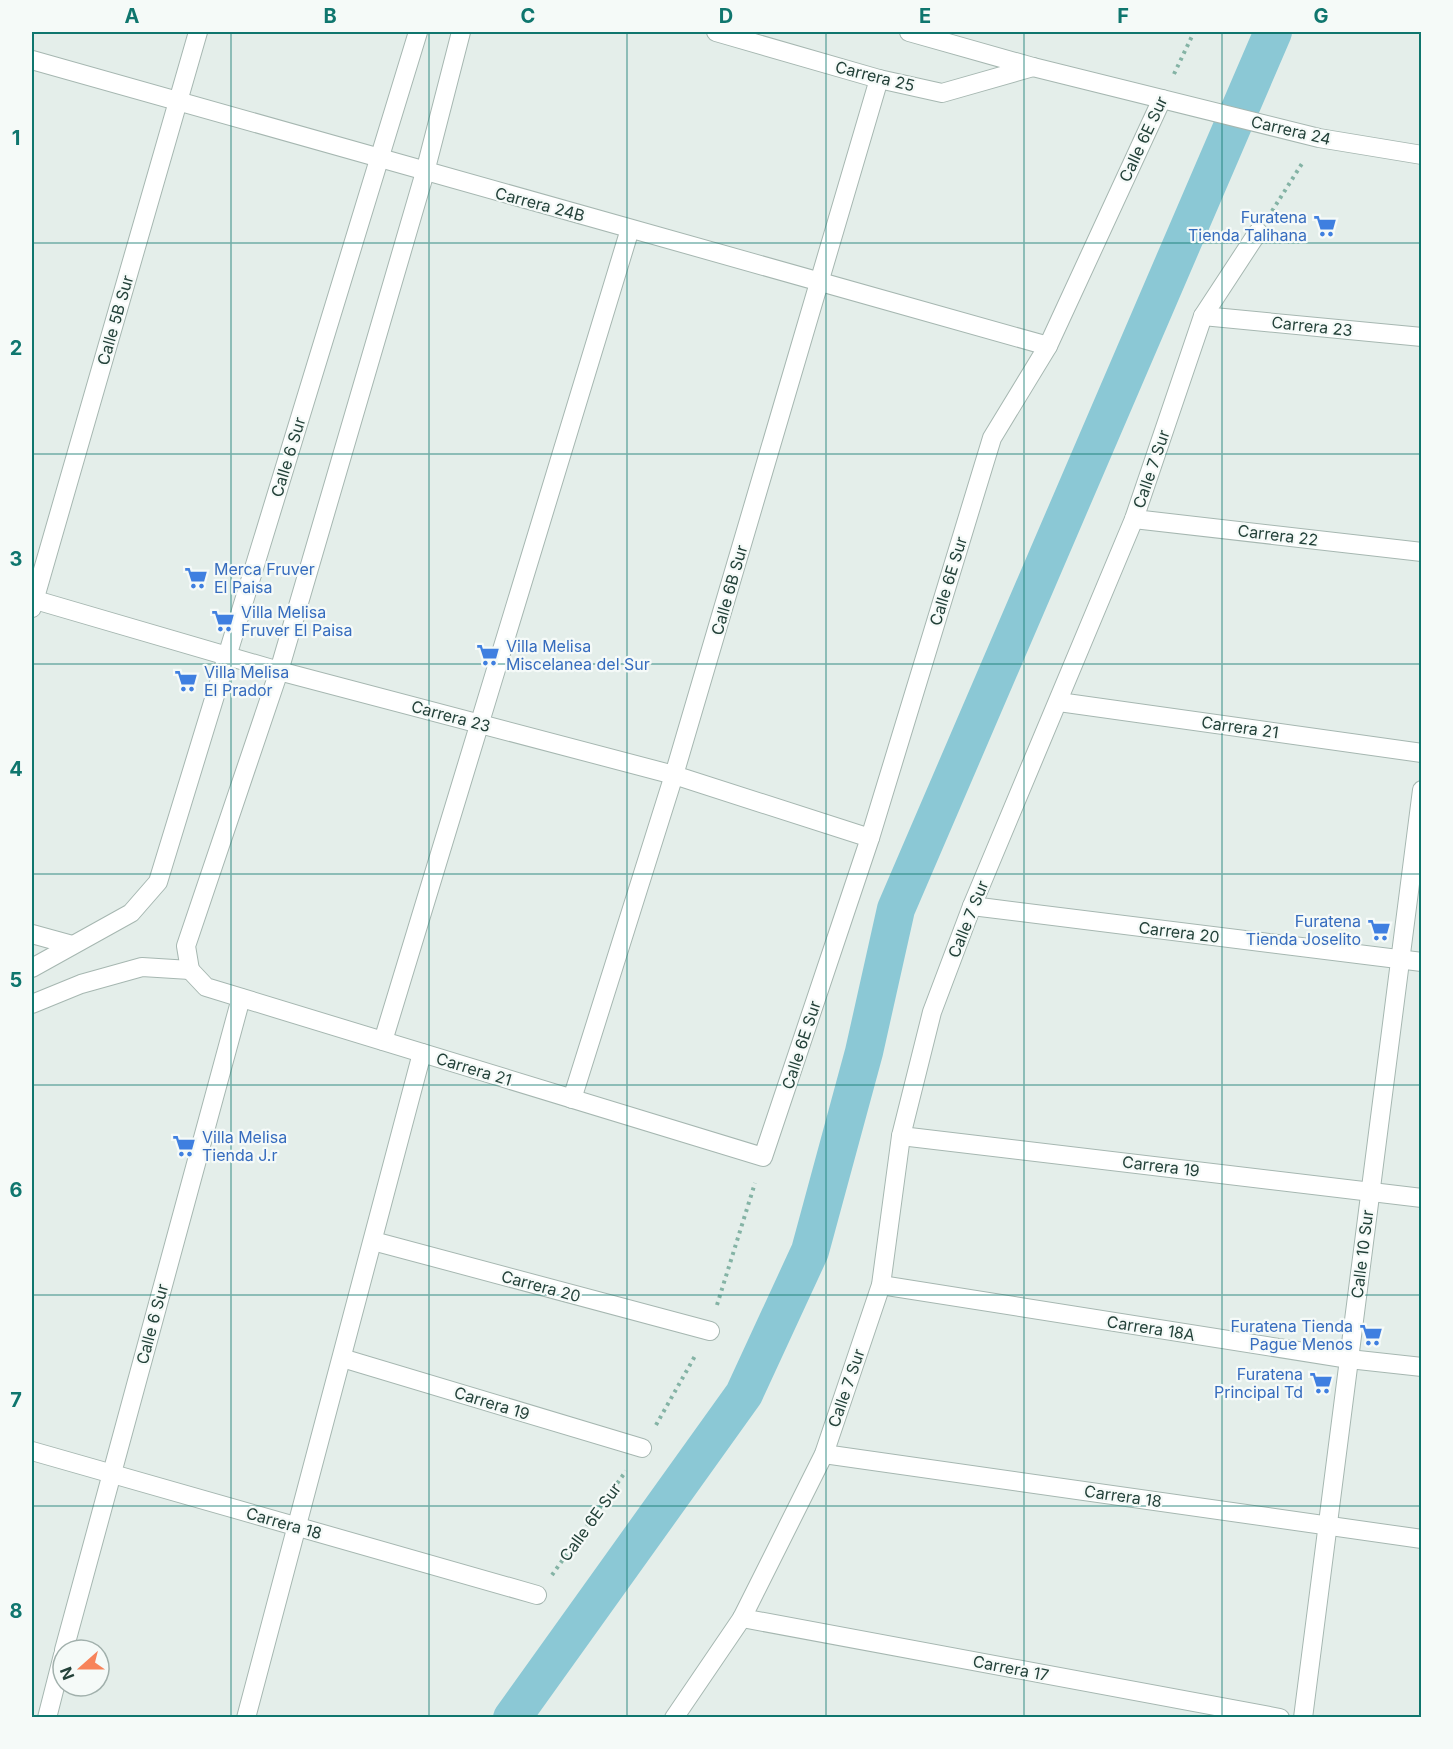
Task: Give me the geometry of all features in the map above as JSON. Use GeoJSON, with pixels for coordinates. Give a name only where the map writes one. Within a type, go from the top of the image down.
{"type":"FeatureCollection","features":[{"type":"Feature","properties":{"kind":"street","name":"Calle 5B Sur"},"geometry":{"type":"LineString","coordinates":[[32,602],[198,32]]}},
{"type":"Feature","properties":{"kind":"street","name":"Calle 6 Sur"},"geometry":{"type":"LineString","coordinates":[[72,945],[131,913],[158,882],[418,32]]}},
{"type":"Feature","properties":{"kind":"street"},"geometry":{"type":"LineString","coordinates":[[32,1004],[81,984],[142,967],[190,970],[186,946],[279,670],[425,172],[461,32]]}},
{"type":"Feature","properties":{"kind":"street","name":"Carrera 25"},"geometry":{"type":"LineString","coordinates":[[716,32],[879,79],[942,93],[1034,67]]}},
{"type":"Feature","properties":{"kind":"street","name":"Carrera 25"},"geometry":{"type":"LineString","coordinates":[[909,32],[1034,67],[1162,99]]}},
{"type":"Feature","properties":{"kind":"street","name":"Carrera 24B"},"geometry":{"type":"LineString","coordinates":[[32,60],[379,160],[1048,346]]}},
{"type":"Feature","properties":{"kind":"street","name":"Calle 6B Sur"},"geometry":{"type":"LineString","coordinates":[[572,1099],[674,775],[879,79]]}},
{"type":"Feature","properties":{"kind":"street","name":"Carrera 24"},"geometry":{"type":"LineString","coordinates":[[1162,99],[1319,138],[1422,155]]}},
{"type":"Feature","properties":{"kind":"street","name":"Calle 6E Sur"},"geometry":{"type":"LineString","coordinates":[[763,1157],[870,838],[992,438],[1048,346],[1162,99]]}},
{"type":"Feature","properties":{"kind":"street"},"geometry":{"type":"LineString","coordinates":[[383,1041],[630,229]]}},
{"type":"Feature","properties":{"kind":"street","name":"Calle 7 Sur"},"geometry":{"type":"LineString","coordinates":[[674,1718],[742,1618],[824,1454],[881,1285],[901,1136],[932,1012],[972,906],[1134,519],[1203,316],[1258,232]]}},
{"type":"Feature","properties":{"kind":"street","name":"Carrera 23"},"geometry":{"type":"LineString","coordinates":[[1203,316],[1422,337]]}},
{"type":"Feature","properties":{"kind":"street","name":"Carrera 22"},"geometry":{"type":"LineString","coordinates":[[1134,519],[1422,552]]}},
{"type":"Feature","properties":{"kind":"street","name":"Carrera 23"},"geometry":{"type":"LineString","coordinates":[[32,602],[674,775],[870,838]]}},
{"type":"Feature","properties":{"kind":"street","name":"Carrera 21"},"geometry":{"type":"LineString","coordinates":[[1059,702],[1422,753]]}},
{"type":"Feature","properties":{"kind":"street","name":"Calle 10 Sur"},"geometry":{"type":"LineString","coordinates":[[1303,1718],[1422,790]]}},
{"type":"Feature","properties":{"kind":"street","name":"Carrera 20"},"geometry":{"type":"LineString","coordinates":[[972,906],[1422,962]]}},
{"type":"Feature","properties":{"kind":"street"},"geometry":{"type":"LineString","coordinates":[[32,934],[72,945]]}},
{"type":"Feature","properties":{"kind":"street"},"geometry":{"type":"LineString","coordinates":[[32,968],[72,945]]}},
{"type":"Feature","properties":{"kind":"street","name":"Carrera 21"},"geometry":{"type":"LineString","coordinates":[[190,970],[206,987],[763,1157]]}},
{"type":"Feature","properties":{"kind":"street","name":"Calle 6 Sur"},"geometry":{"type":"LineString","coordinates":[[67,1638],[241,998]]}},
{"type":"Feature","properties":{"kind":"street"},"geometry":{"type":"LineString","coordinates":[[246,1718],[294,1526],[342,1358],[422,1053]]}},
{"type":"Feature","properties":{"kind":"street","name":"Carrera 19"},"geometry":{"type":"LineString","coordinates":[[901,1136],[1422,1198]]}},
{"type":"Feature","properties":{"kind":"street","name":"Carrera 20"},"geometry":{"type":"LineString","coordinates":[[373,1241],[710,1331]]}},
{"type":"Feature","properties":{"kind":"street","name":"Carrera 18A"},"geometry":{"type":"LineString","coordinates":[[881,1285],[1349,1359],[1422,1367]]}},
{"type":"Feature","properties":{"kind":"street","name":"Carrera 19"},"geometry":{"type":"LineString","coordinates":[[342,1358],[642,1448]]}},
{"type":"Feature","properties":{"kind":"street","name":"Carrera 18"},"geometry":{"type":"LineString","coordinates":[[32,1451],[537,1595]]}},
{"type":"Feature","properties":{"kind":"street","name":"Carrera 18"},"geometry":{"type":"LineString","coordinates":[[824,1454],[1422,1539]]}},
{"type":"Feature","properties":{"kind":"street","name":"Carrera 17"},"geometry":{"type":"LineString","coordinates":[[742,1618],[1280,1718]]}},
{"type":"Feature","properties":{"kind":"street"},"geometry":{"type":"LineString","coordinates":[[47,1718],[52,1698]]}},
{"type":"Feature","properties":{"kind":"path","name":"Calle 6E Sur"},"geometry":{"type":"LineString","coordinates":[[1162,99],[1194,32]]}},
{"type":"Feature","properties":{"kind":"path"},"geometry":{"type":"LineString","coordinates":[[1258,232],[1319,138]]}},
{"type":"Feature","properties":{"kind":"path","name":"Calle 6E Sur"},"geometry":{"type":"LineString","coordinates":[[537,1595],[642,1448]]}},
{"type":"Feature","properties":{"kind":"waterway"},"geometry":{"type":"LineString","coordinates":[[512,1718],[744,1394],[810,1251],[864,1052],[896,909],[1273,32]]}},
{"type":"Feature","properties":{"kind":"place","name":"Furatena Tienda Talihana"},"geometry":{"type":"Point","coordinates":[1325,226]}},
{"type":"Feature","properties":{"kind":"place","name":"Merca Fruver El Paisa"},"geometry":{"type":"Point","coordinates":[196,578]}},
{"type":"Feature","properties":{"kind":"place","name":"Villa Melisa Fruver El Paisa"},"geometry":{"type":"Point","coordinates":[223,621]}},
{"type":"Feature","properties":{"kind":"place","name":"Villa Melisa Miscelanea del Sur"},"geometry":{"type":"Point","coordinates":[488,655]}},
{"type":"Feature","properties":{"kind":"place","name":"Villa Melisa El Prador"},"geometry":{"type":"Point","coordinates":[186,681]}},
{"type":"Feature","properties":{"kind":"place","name":"Furatena Tienda Joselito"},"geometry":{"type":"Point","coordinates":[1379,930]}},
{"type":"Feature","properties":{"kind":"place","name":"Villa Melisa Tienda J.r"},"geometry":{"type":"Point","coordinates":[184,1146]}},
{"type":"Feature","properties":{"kind":"place","name":"Furatena Tienda Pague Menos"},"geometry":{"type":"Point","coordinates":[1371,1335]}},
{"type":"Feature","properties":{"kind":"place","name":"Furatena Principal Td"},"geometry":{"type":"Point","coordinates":[1321,1383]}}]}
